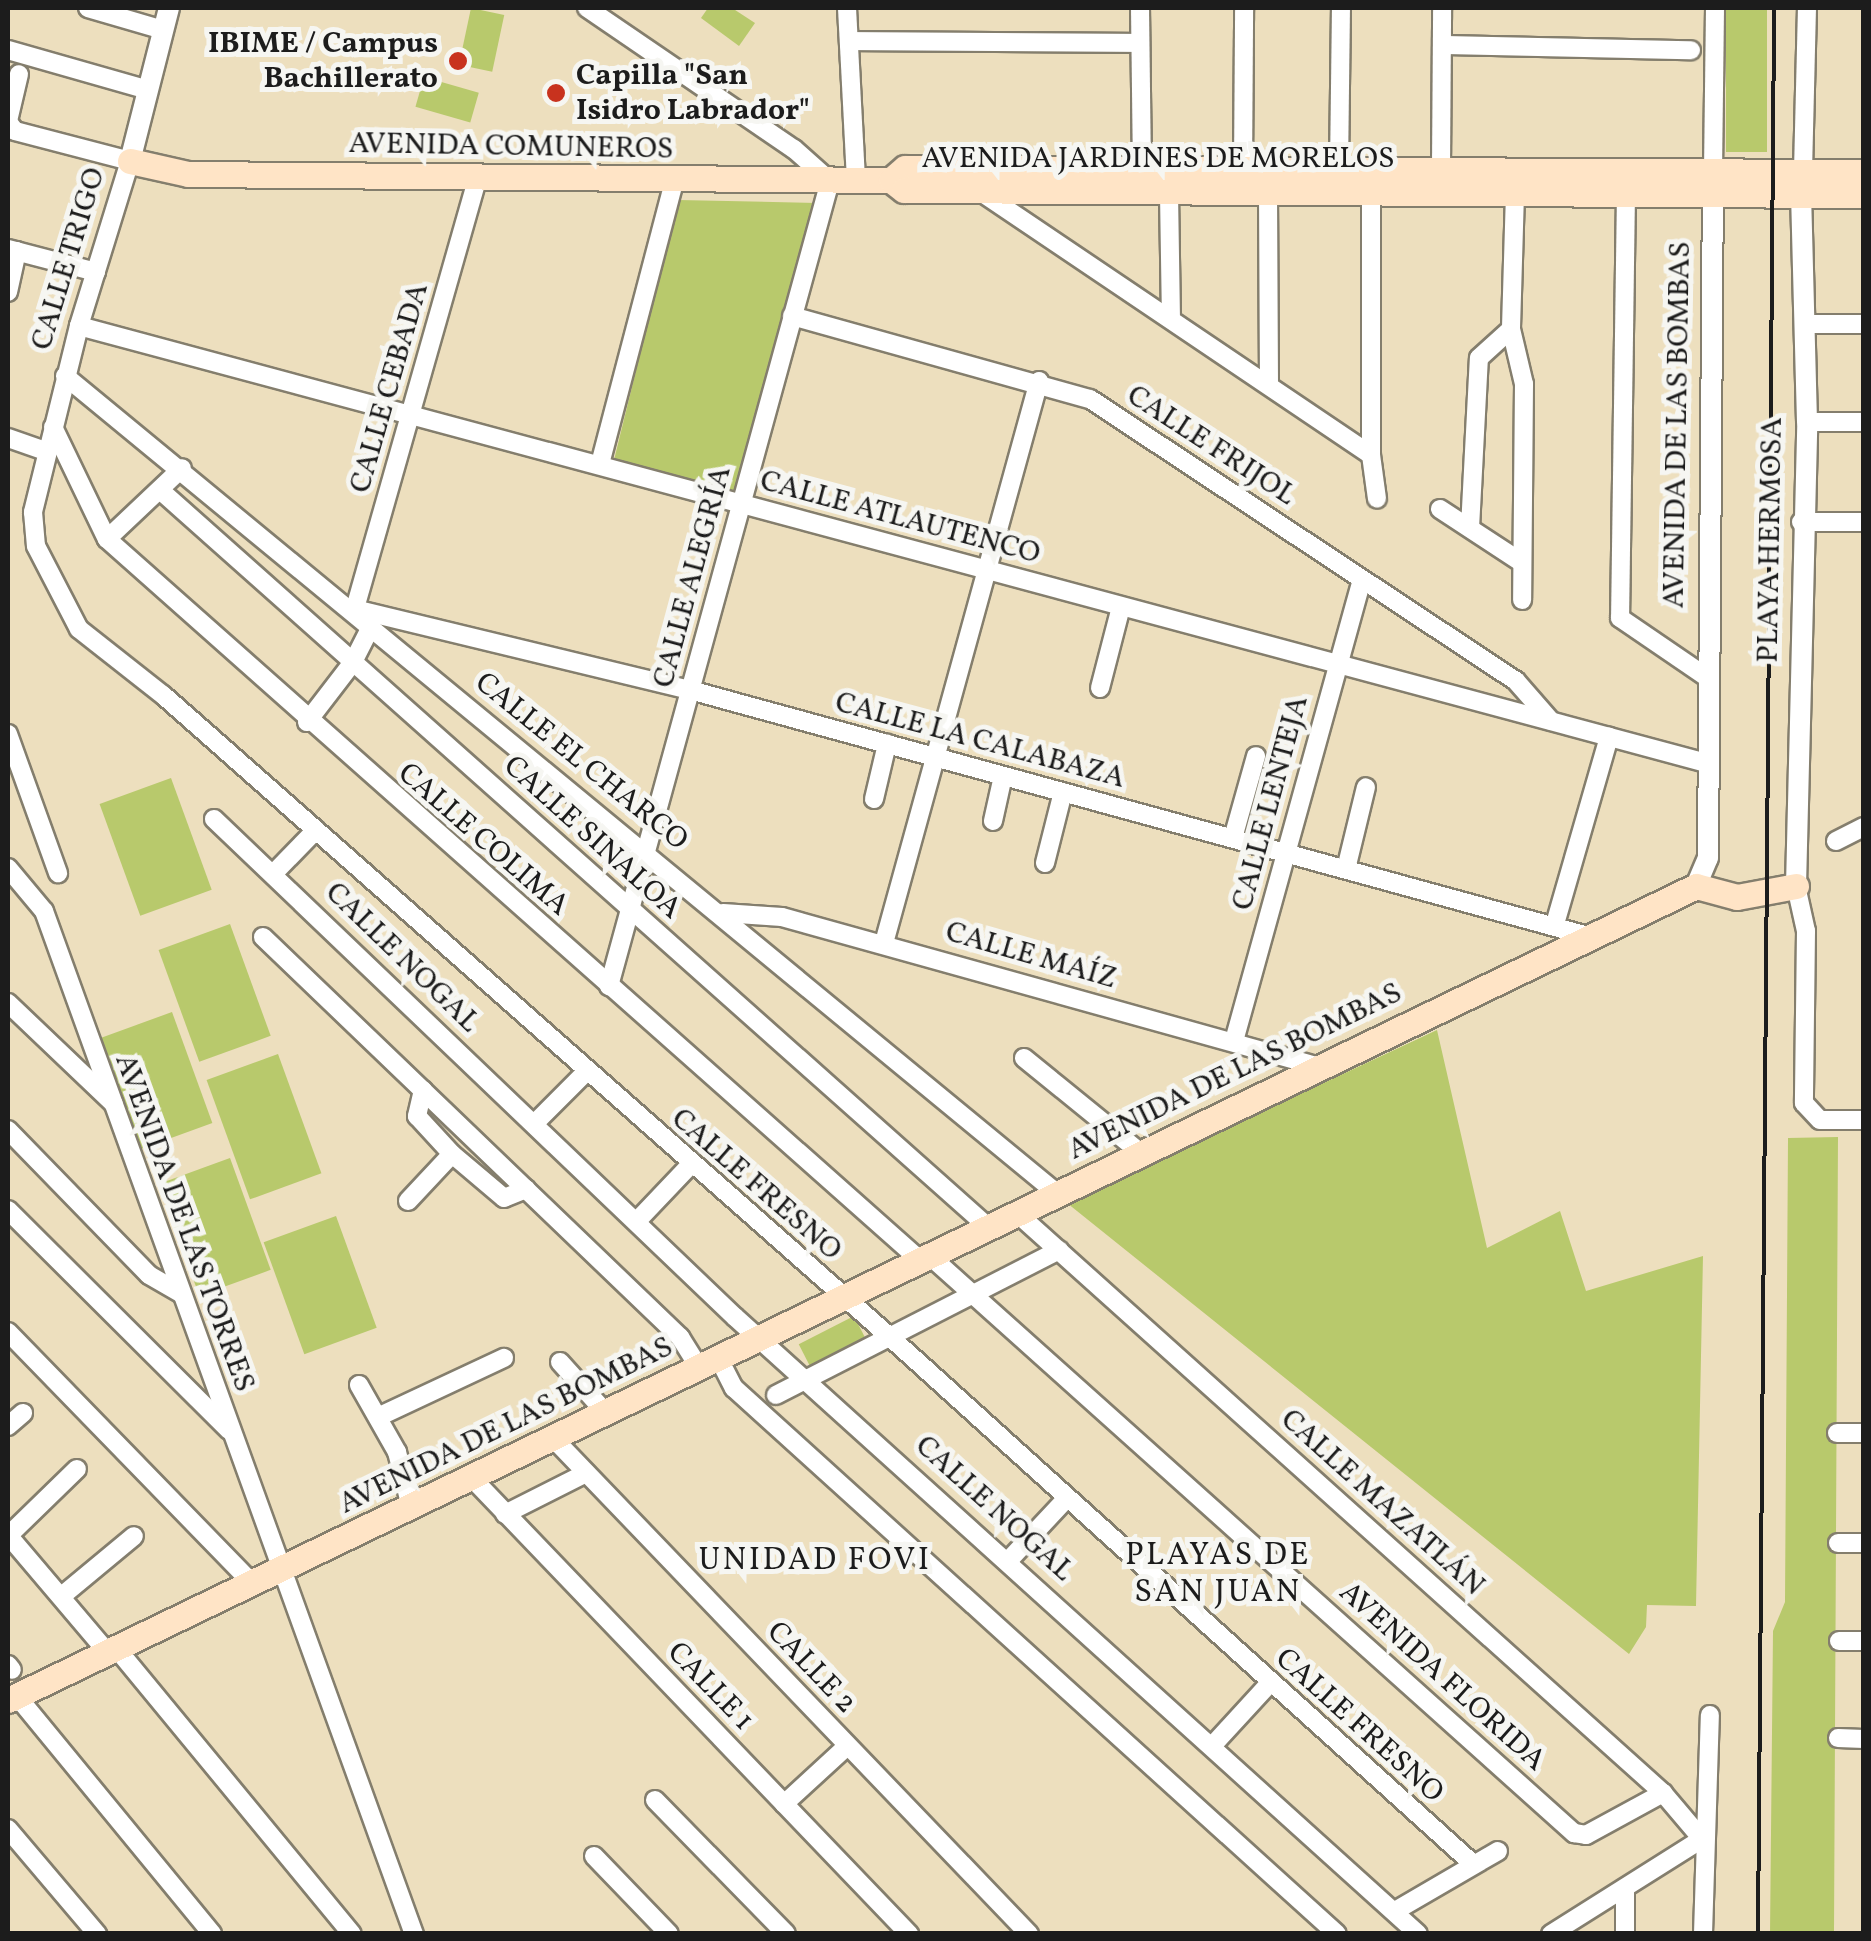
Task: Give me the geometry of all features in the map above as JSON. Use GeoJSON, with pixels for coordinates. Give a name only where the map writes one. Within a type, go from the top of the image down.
{"type":"FeatureCollection","features":[{"type":"Feature","properties":{"kind":"main road","name":"AVENIDA COMUNEROS"},"geometry":{"type":"LineString","coordinates":[[130,161],[188,174],[674,182],[891,180]]}},
{"type":"Feature","properties":{"kind":"main road","name":"AVENIDA JARDINES DE MORELOS"},"geometry":{"type":"LineString","coordinates":[[1713,183],[1626,192],[1370,194],[1281,186],[1170,193],[904,190],[891,180],[906,168],[1243,169],[1281,186],[1338,170],[1441,168],[1713,183],[1802,183],[1864,172]]}},
{"type":"Feature","properties":{"kind":"main road","name":"AVENIDA JARDINES DE MORELOS"},"geometry":{"type":"LineString","coordinates":[[1802,183],[1864,195]]}},
{"type":"Feature","properties":{"kind":"main road"},"geometry":{"type":"LineString","coordinates":[[1696,886],[1737,897],[1796,886]]}},
{"type":"Feature","properties":{"kind":"main road","name":"AVENIDA DE LAS BOMBAS"},"geometry":{"type":"LineString","coordinates":[[11,1683],[113,1651],[1696,886]]}},
{"type":"Feature","properties":{"kind":"street"},"geometry":{"type":"LineString","coordinates":[[88,8],[163,30]]}},
{"type":"Feature","properties":{"kind":"street","name":"CALLE TRIGO"},"geometry":{"type":"LineString","coordinates":[[32,528],[65,376],[130,161],[169,8]]}},
{"type":"Feature","properties":{"kind":"street"},"geometry":{"type":"LineString","coordinates":[[588,8],[794,149],[830,182]]}},
{"type":"Feature","properties":{"kind":"street"},"geometry":{"type":"LineString","coordinates":[[847,8],[856,180]]}},
{"type":"Feature","properties":{"kind":"street"},"geometry":{"type":"LineString","coordinates":[[1140,8],[1142,167]]}},
{"type":"Feature","properties":{"kind":"street"},"geometry":{"type":"LineString","coordinates":[[1243,169],[1244,8]]}},
{"type":"Feature","properties":{"kind":"street"},"geometry":{"type":"LineString","coordinates":[[1338,170],[1340,8]]}},
{"type":"Feature","properties":{"kind":"street"},"geometry":{"type":"LineString","coordinates":[[1441,168],[1442,8]]}},
{"type":"Feature","properties":{"kind":"street","name":"AVENIDA DE LAS BOMBAS"},"geometry":{"type":"LineString","coordinates":[[1696,886],[1708,858],[1715,8]]}},
{"type":"Feature","properties":{"kind":"street"},"geometry":{"type":"LineString","coordinates":[[1802,183],[1807,8]]}},
{"type":"Feature","properties":{"kind":"street"},"geometry":{"type":"LineString","coordinates":[[850,41],[1140,43]]}},
{"type":"Feature","properties":{"kind":"street"},"geometry":{"type":"LineString","coordinates":[[1443,46],[1691,50]]}},
{"type":"Feature","properties":{"kind":"street"},"geometry":{"type":"LineString","coordinates":[[8,50],[148,90]]}},
{"type":"Feature","properties":{"kind":"street"},"geometry":{"type":"LineString","coordinates":[[19,74],[8,124],[130,161]]}},
{"type":"Feature","properties":{"kind":"street","name":"CALLE CEBADA"},"geometry":{"type":"LineString","coordinates":[[354,609],[477,180]]}},
{"type":"Feature","properties":{"kind":"street"},"geometry":{"type":"LineString","coordinates":[[600,464],[674,182]]}},
{"type":"Feature","properties":{"kind":"street","name":"CALLE ALEGRÍA"},"geometry":{"type":"LineString","coordinates":[[608,986],[649,854],[690,690],[830,182]]}},
{"type":"Feature","properties":{"kind":"street","name":"PLAYA HERMOSA"},"geometry":{"type":"LineString","coordinates":[[1802,183],[1807,422],[1801,522],[1796,886],[1806,932],[1804,1104],[1809,1116],[1864,1120]]}},
{"type":"Feature","properties":{"kind":"street"},"geometry":{"type":"LineString","coordinates":[[1270,382],[1281,186]]}},
{"type":"Feature","properties":{"kind":"street"},"geometry":{"type":"LineString","coordinates":[[976,189],[1171,315],[1370,455]]}},
{"type":"Feature","properties":{"kind":"street"},"geometry":{"type":"LineString","coordinates":[[1626,192],[1620,618],[1708,678]]}},
{"type":"Feature","properties":{"kind":"street"},"geometry":{"type":"LineString","coordinates":[[1170,193],[1171,315]]}},
{"type":"Feature","properties":{"kind":"street"},"geometry":{"type":"LineString","coordinates":[[1514,193],[1511,328],[1524,384],[1522,600]]}},
{"type":"Feature","properties":{"kind":"street"},"geometry":{"type":"LineString","coordinates":[[1370,194],[1370,455],[1377,499]]}},
{"type":"Feature","properties":{"kind":"street"},"geometry":{"type":"LineString","coordinates":[[8,292],[12,250],[96,272]]}},
{"type":"Feature","properties":{"kind":"street","name":"CALLE FRIJOL"},"geometry":{"type":"LineString","coordinates":[[792,316],[1039,380],[1090,399],[1516,682],[1551,721]]}},
{"type":"Feature","properties":{"kind":"street"},"geometry":{"type":"LineString","coordinates":[[1806,324],[1864,324]]}},
{"type":"Feature","properties":{"kind":"street","name":"CALLE ATLAUTENCO"},"geometry":{"type":"LineString","coordinates":[[79,326],[1708,763]]}},
{"type":"Feature","properties":{"kind":"street"},"geometry":{"type":"LineString","coordinates":[[1470,528],[1479,358],[1511,328]]}},
{"type":"Feature","properties":{"kind":"street","name":"CALLE EL CHARCO"},"geometry":{"type":"LineString","coordinates":[[65,376],[354,609],[371,627],[1060,1194]]}},
{"type":"Feature","properties":{"kind":"street"},"geometry":{"type":"LineString","coordinates":[[884,944],[1039,380]]}},
{"type":"Feature","properties":{"kind":"street"},"geometry":{"type":"LineString","coordinates":[[1807,422],[1864,422]]}},
{"type":"Feature","properties":{"kind":"street","name":"CALLE COLIMA"},"geometry":{"type":"LineString","coordinates":[[53,427],[107,539],[307,722],[925,1258]]}},
{"type":"Feature","properties":{"kind":"street"},"geometry":{"type":"LineString","coordinates":[[8,438],[48,452]]}},
{"type":"Feature","properties":{"kind":"street"},"geometry":{"type":"LineString","coordinates":[[107,539],[182,468]]}},
{"type":"Feature","properties":{"kind":"street","name":"CALLE SINALOA"},"geometry":{"type":"LineString","coordinates":[[160,490],[988,1228]]}},
{"type":"Feature","properties":{"kind":"street"},"geometry":{"type":"LineString","coordinates":[[1440,510],[1521,562]]}},
{"type":"Feature","properties":{"kind":"street"},"geometry":{"type":"LineString","coordinates":[[1801,522],[1864,522]]}},
{"type":"Feature","properties":{"kind":"street","name":"CALLE FRESNO"},"geometry":{"type":"LineString","coordinates":[[32,528],[79,629],[316,830],[890,1337],[1473,1864]]}},
{"type":"Feature","properties":{"kind":"street","name":"CALLE LENTEJA"},"geometry":{"type":"LineString","coordinates":[[1234,1041],[1362,579]]}},
{"type":"Feature","properties":{"kind":"street"},"geometry":{"type":"LineString","coordinates":[[1100,688],[1121,606]]}},
{"type":"Feature","properties":{"kind":"street","name":"CALLE LA CALABAZA"},"geometry":{"type":"LineString","coordinates":[[354,609],[690,690],[1588,936]]}},
{"type":"Feature","properties":{"kind":"street"},"geometry":{"type":"LineString","coordinates":[[307,722],[353,662],[371,627]]}},
{"type":"Feature","properties":{"kind":"street"},"geometry":{"type":"LineString","coordinates":[[8,734],[58,873]]}},
{"type":"Feature","properties":{"kind":"street"},"geometry":{"type":"LineString","coordinates":[[1554,924],[1609,737]]}},
{"type":"Feature","properties":{"kind":"street"},"geometry":{"type":"LineString","coordinates":[[874,800],[887,744]]}},
{"type":"Feature","properties":{"kind":"street"},"geometry":{"type":"LineString","coordinates":[[1233,838],[1256,756]]}},
{"type":"Feature","properties":{"kind":"street"},"geometry":{"type":"LineString","coordinates":[[993,822],[1003,776]]}},
{"type":"Feature","properties":{"kind":"street"},"geometry":{"type":"LineString","coordinates":[[1346,869],[1366,788]]}},
{"type":"Feature","properties":{"kind":"street"},"geometry":{"type":"LineString","coordinates":[[1044,863],[1063,792]]}},
{"type":"Feature","properties":{"kind":"street","name":"CALLE NOGAL"},"geometry":{"type":"LineString","coordinates":[[214,819],[761,1338],[1418,1934]]}},
{"type":"Feature","properties":{"kind":"street"},"geometry":{"type":"LineString","coordinates":[[1836,841],[1864,828]]}},
{"type":"Feature","properties":{"kind":"street"},"geometry":{"type":"LineString","coordinates":[[274,873],[316,830]]}},
{"type":"Feature","properties":{"kind":"street","name":"AVENIDA DE LAS TORRES"},"geometry":{"type":"LineString","coordinates":[[8,868],[34,896],[114,1104],[414,1934]]}},
{"type":"Feature","properties":{"kind":"street","name":"CALLE MAÍZ"},"geometry":{"type":"LineString","coordinates":[[723,913],[782,917],[1320,1067]]}},
{"type":"Feature","properties":{"kind":"street"},"geometry":{"type":"LineString","coordinates":[[263,937],[734,1388],[1337,1934]]}},
{"type":"Feature","properties":{"kind":"street"},"geometry":{"type":"LineString","coordinates":[[8,1003],[114,1104]]}},
{"type":"Feature","properties":{"kind":"street"},"geometry":{"type":"LineString","coordinates":[[1024,1058],[1141,1152]]}},
{"type":"Feature","properties":{"kind":"street"},"geometry":{"type":"LineString","coordinates":[[534,1124],[586,1072]]}},
{"type":"Feature","properties":{"kind":"street"},"geometry":{"type":"LineString","coordinates":[[423,1090],[418,1116],[452,1154],[504,1198],[526,1189]]}},
{"type":"Feature","properties":{"kind":"street"},"geometry":{"type":"LineString","coordinates":[[8,1130],[149,1275],[180,1293]]}},
{"type":"Feature","properties":{"kind":"street"},"geometry":{"type":"LineString","coordinates":[[408,1201],[452,1154]]}},
{"type":"Feature","properties":{"kind":"street"},"geometry":{"type":"LineString","coordinates":[[636,1222],[690,1164]]}},
{"type":"Feature","properties":{"kind":"street"},"geometry":{"type":"LineString","coordinates":[[8,1210],[229,1430]]}},
{"type":"Feature","properties":{"kind":"street","name":"CALLE MAZATLÁN"},"geometry":{"type":"LineString","coordinates":[[1018,1214],[1663,1793],[1702,1839]]}},
{"type":"Feature","properties":{"kind":"street"},"geometry":{"type":"LineString","coordinates":[[776,1394],[1059,1250]]}},
{"type":"Feature","properties":{"kind":"street","name":"AVENIDA FLORIDA"},"geometry":{"type":"LineString","coordinates":[[925,1258],[973,1295],[1574,1833],[1586,1835],[1663,1793]]}},
{"type":"Feature","properties":{"kind":"street"},"geometry":{"type":"LineString","coordinates":[[8,1332],[252,1582]]}},
{"type":"Feature","properties":{"kind":"street"},"geometry":{"type":"LineString","coordinates":[[380,1416],[504,1358]]}},
{"type":"Feature","properties":{"kind":"street"},"geometry":{"type":"LineString","coordinates":[[560,1362],[608,1414]]}},
{"type":"Feature","properties":{"kind":"street"},"geometry":{"type":"LineString","coordinates":[[359,1385],[380,1416],[411,1507]]}},
{"type":"Feature","properties":{"kind":"street"},"geometry":{"type":"LineString","coordinates":[[8,1426],[23,1413]]}},
{"type":"Feature","properties":{"kind":"street"},"geometry":{"type":"LineString","coordinates":[[1837,1433],[1864,1433]]}},
{"type":"Feature","properties":{"kind":"street","name":"CALLE 2"},"geometry":{"type":"LineString","coordinates":[[554,1439],[1029,1934]]}},
{"type":"Feature","properties":{"kind":"street"},"geometry":{"type":"LineString","coordinates":[[77,1470],[8,1535],[113,1651],[352,1934]]}},
{"type":"Feature","properties":{"kind":"street"},"geometry":{"type":"LineString","coordinates":[[506,1514],[586,1472]]}},
{"type":"Feature","properties":{"kind":"street","name":"CALLE 1"},"geometry":{"type":"LineString","coordinates":[[472,1478],[910,1934]]}},
{"type":"Feature","properties":{"kind":"street"},"geometry":{"type":"LineString","coordinates":[[1009,1560],[1066,1499]]}},
{"type":"Feature","properties":{"kind":"street"},"geometry":{"type":"LineString","coordinates":[[63,1594],[134,1536]]}},
{"type":"Feature","properties":{"kind":"street"},"geometry":{"type":"LineString","coordinates":[[1838,1543],[1864,1543]]}},
{"type":"Feature","properties":{"kind":"street"},"geometry":{"type":"LineString","coordinates":[[1839,1641],[1864,1641]]}},
{"type":"Feature","properties":{"kind":"street"},"geometry":{"type":"LineString","coordinates":[[11,1683],[212,1934]]}},
{"type":"Feature","properties":{"kind":"street"},"geometry":{"type":"LineString","coordinates":[[1212,1746],[1270,1683]]}},
{"type":"Feature","properties":{"kind":"street"},"geometry":{"type":"LineString","coordinates":[[1703,1934],[1702,1839],[1710,1716]]}},
{"type":"Feature","properties":{"kind":"street"},"geometry":{"type":"LineString","coordinates":[[1838,1738],[1864,1739]]}},
{"type":"Feature","properties":{"kind":"street"},"geometry":{"type":"LineString","coordinates":[[784,1804],[848,1746]]}},
{"type":"Feature","properties":{"kind":"street"},"geometry":{"type":"LineString","coordinates":[[655,1800],[786,1934]]}},
{"type":"Feature","properties":{"kind":"street"},"geometry":{"type":"LineString","coordinates":[[8,1829],[96,1934]]}},
{"type":"Feature","properties":{"kind":"street"},"geometry":{"type":"LineString","coordinates":[[1551,1934],[1702,1839]]}},
{"type":"Feature","properties":{"kind":"street"},"geometry":{"type":"LineString","coordinates":[[1395,1911],[1498,1851]]}},
{"type":"Feature","properties":{"kind":"street"},"geometry":{"type":"LineString","coordinates":[[594,1856],[669,1934]]}},
{"type":"Feature","properties":{"kind":"street"},"geometry":{"type":"LineString","coordinates":[[1625,1888],[1625,1934]]}},
{"type":"Feature","properties":{"kind":"green space"},"geometry":{"type":"Polygon","coordinates":[[[471,8],[504,15],[492,72],[459,65],[471,8]]]}},
{"type":"Feature","properties":{"kind":"green space"},"geometry":{"type":"Polygon","coordinates":[[[708,8],[732,8],[755,23],[739,46],[701,18],[708,8]]]}},
{"type":"Feature","properties":{"kind":"green space"},"geometry":{"type":"Polygon","coordinates":[[[1726,8],[1767,8],[1767,152],[1726,152],[1726,8]]]}},
{"type":"Feature","properties":{"kind":"green space"},"geometry":{"type":"Polygon","coordinates":[[[424,77],[479,93],[470,123],[415,107],[424,77]]]}},
{"type":"Feature","properties":{"kind":"green space"},"geometry":{"type":"Polygon","coordinates":[[[678,200],[817,203],[736,492],[614,460],[678,200]]]}},
{"type":"Feature","properties":{"kind":"green space"},"geometry":{"type":"Polygon","coordinates":[[[171,778],[212,890],[140,916],[100,804],[171,778]]]}},
{"type":"Feature","properties":{"kind":"green space"},"geometry":{"type":"Polygon","coordinates":[[[230,924],[271,1036],[199,1062],[159,950],[230,924]]]}},
{"type":"Feature","properties":{"kind":"green space"},"geometry":{"type":"Polygon","coordinates":[[[172,1012],[212,1123],[141,1149],[101,1038],[172,1012]]]}},
{"type":"Feature","properties":{"kind":"green space"},"geometry":{"type":"Polygon","coordinates":[[[1437,1030],[1487,1248],[1560,1211],[1586,1291],[1703,1256],[1696,1606],[1647,1605],[1646,1627],[1629,1654],[1067,1203],[1437,1030]]]}},
{"type":"Feature","properties":{"kind":"green space"},"geometry":{"type":"Polygon","coordinates":[[[278,1054],[321,1173],[250,1199],[207,1080],[278,1054]]]}},
{"type":"Feature","properties":{"kind":"green space"},"geometry":{"type":"Polygon","coordinates":[[[1838,1137],[1834,1933],[1770,1934],[1773,1631],[1785,1602],[1788,1138],[1838,1137]]]}},
{"type":"Feature","properties":{"kind":"green space"},"geometry":{"type":"Polygon","coordinates":[[[230,1158],[271,1270],[199,1296],[159,1184],[230,1158]]]}},
{"type":"Feature","properties":{"kind":"green space"},"geometry":{"type":"Polygon","coordinates":[[[336,1216],[377,1328],[304,1354],[264,1242],[336,1216]]]}},
{"type":"Feature","properties":{"kind":"green space"},"geometry":{"type":"Polygon","coordinates":[[[854,1316],[865,1338],[810,1366],[799,1344],[854,1316]]]}},
{"type":"Feature","properties":{"kind":"railway"},"geometry":{"type":"LineString","coordinates":[[1758,1934],[1774,8]]}},
{"type":"Feature","properties":{"kind":"place","name":"IBIME / Campus Bachillerato"},"geometry":{"type":"Point","coordinates":[458,61]}},
{"type":"Feature","properties":{"kind":"place","name":"Capilla \"San Isidro Labrador\""},"geometry":{"type":"Point","coordinates":[556,93]}},
{"type":"Feature","properties":{"kind":"district","name":"UNIDAD FOVI"},"geometry":{"type":"Point","coordinates":[815,1561]}},
{"type":"Feature","properties":{"kind":"district","name":"PLAYAS DE SAN JUAN"},"geometry":{"type":"Point","coordinates":[1218,1576]}}]}
